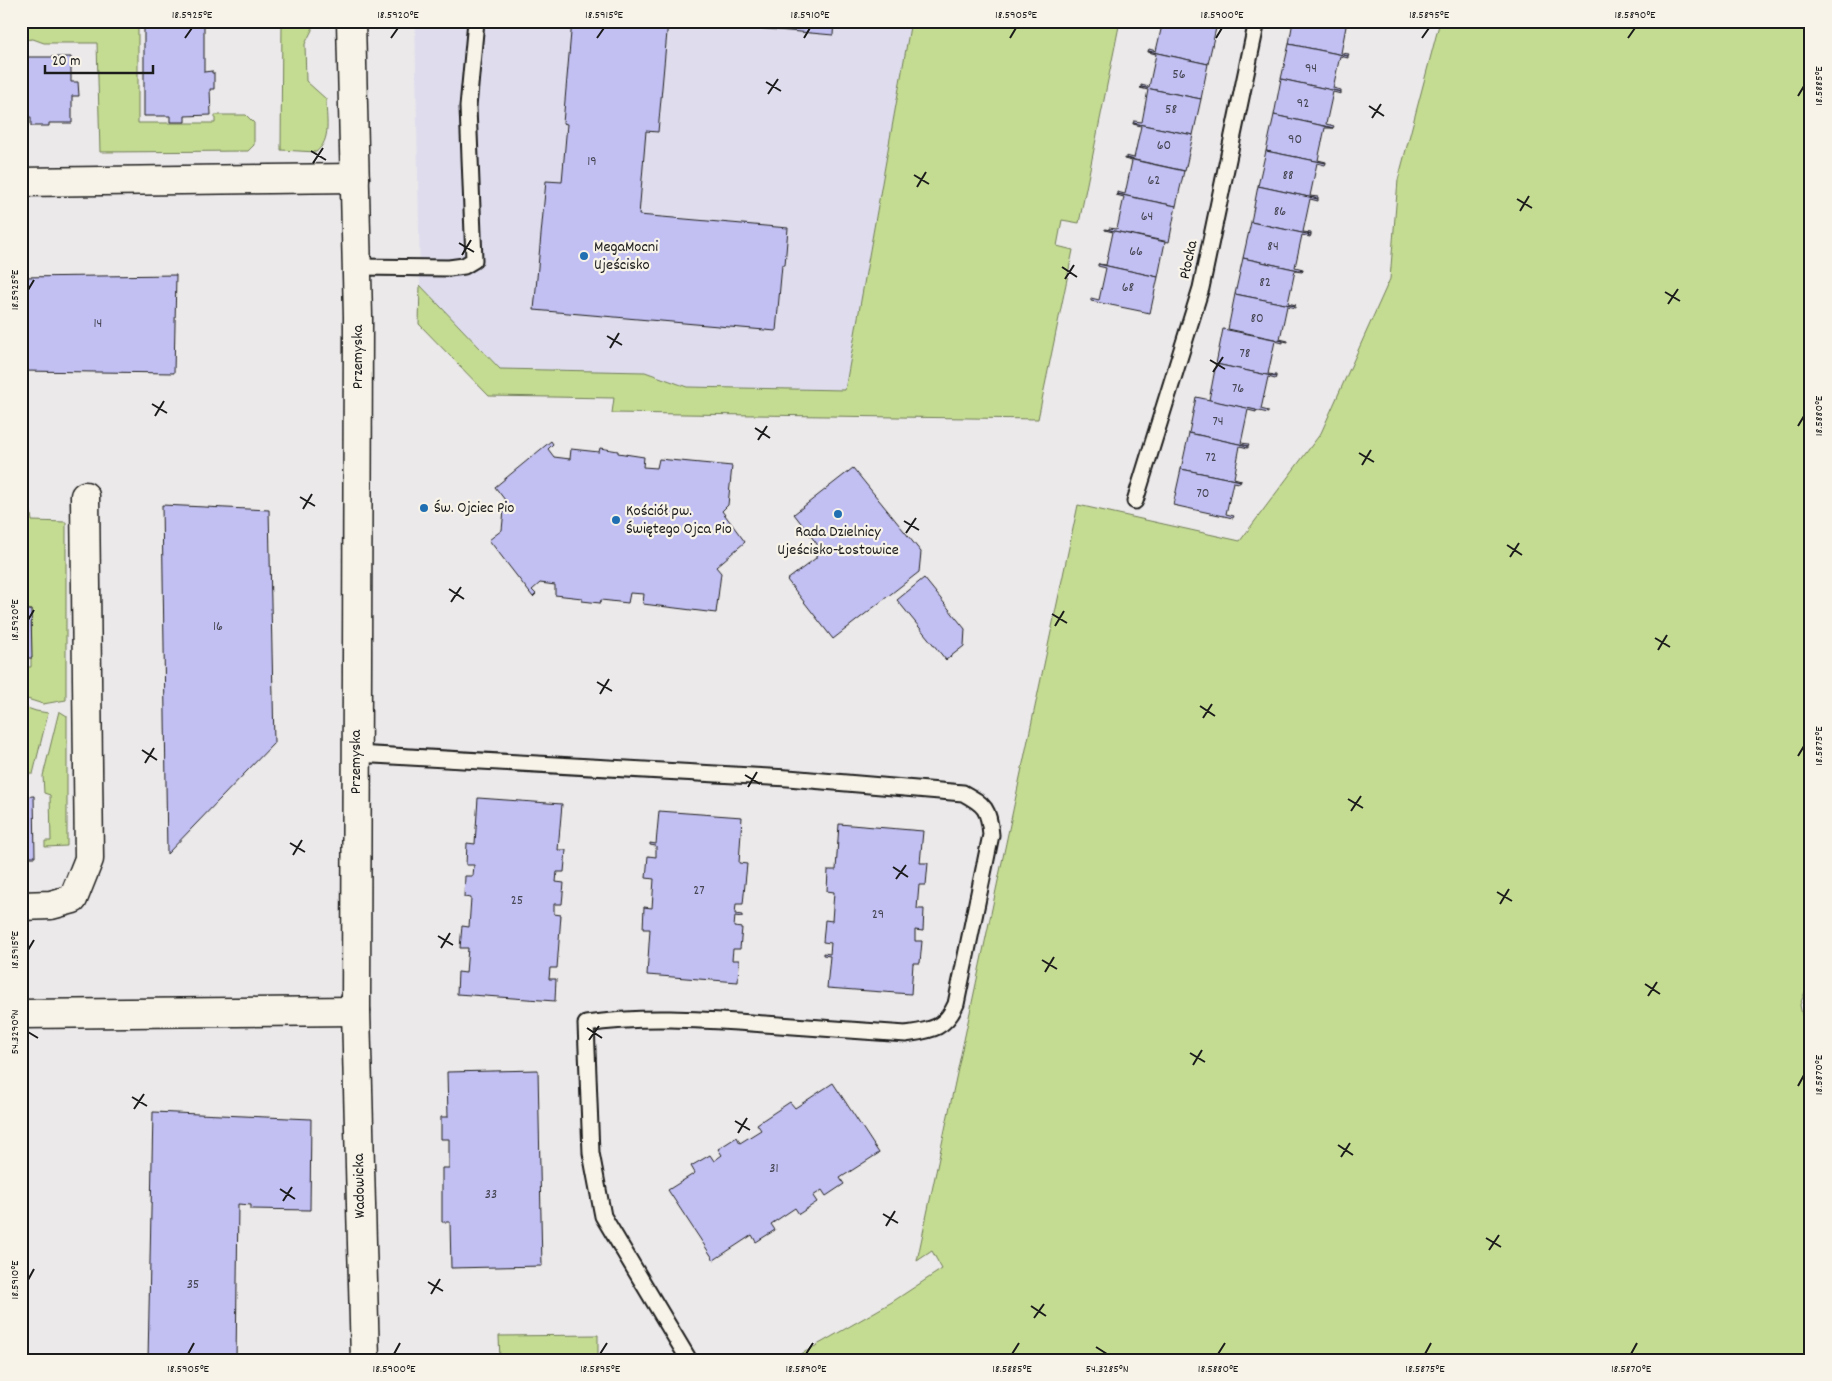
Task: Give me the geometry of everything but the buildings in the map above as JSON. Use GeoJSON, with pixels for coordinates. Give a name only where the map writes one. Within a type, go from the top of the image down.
{"type":"FeatureCollection","features":[{"type":"Feature","properties":{"kind":"street","name":"Przemyska"},"geometry":{"type":"LineString","coordinates":[[351,21],[357,267],[356,1011]]}},
{"type":"Feature","properties":{"kind":"street"},"geometry":{"type":"LineString","coordinates":[[21,182],[355,178]]}},
{"type":"Feature","properties":{"kind":"street"},"geometry":{"type":"LineString","coordinates":[[21,906],[51,905],[73,899],[89,859],[85,496]]}},
{"type":"Feature","properties":{"kind":"street"},"geometry":{"type":"LineString","coordinates":[[21,1014],[356,1011]]}},
{"type":"Feature","properties":{"kind":"street","name":"Wadowicka"},"geometry":{"type":"LineString","coordinates":[[356,1011],[365,1360]]}},
{"type":"Feature","properties":{"kind":"lane"},"geometry":{"type":"LineString","coordinates":[[357,267],[448,268],[464,266],[474,260],[468,107],[476,21]]}},
{"type":"Feature","properties":{"kind":"lane","name":"Płocka"},"geometry":{"type":"LineString","coordinates":[[1135,501],[1201,288],[1257,21]]}},
{"type":"Feature","properties":{"kind":"lane"},"geometry":{"type":"LineString","coordinates":[[356,754],[788,778],[953,792],[963,793],[976,800],[986,810],[990,818],[991,835],[956,1004],[950,1018],[934,1029],[906,1034],[678,1019],[586,1024],[592,1153],[603,1216],[689,1360]]}},
{"type":"Feature","properties":{"kind":"shaded area"},"geometry":{"type":"Polygon","coordinates":[[[415,21],[911,21],[845,390],[687,387],[645,372],[500,369],[420,285],[415,21]]]}},
{"type":"Feature","properties":{"kind":"green space"},"geometry":{"type":"Polygon","coordinates":[[[21,21],[138,21],[138,123],[215,123],[215,115],[246,115],[254,123],[254,145],[248,151],[100,152],[97,43],[44,43],[33,39],[21,40],[21,21]]]}},
{"type":"Feature","properties":{"kind":"green space"},"geometry":{"type":"Polygon","coordinates":[[[282,21],[311,21],[312,30],[305,44],[306,81],[326,99],[327,121],[324,141],[316,152],[281,150],[282,21]]]}},
{"type":"Feature","properties":{"kind":"green space"},"geometry":{"type":"Polygon","coordinates":[[[911,21],[1120,21],[1079,223],[1062,220],[1057,246],[1073,250],[1038,419],[612,413],[614,398],[489,396],[419,324],[420,285],[500,369],[645,372],[687,387],[845,390],[911,21]]]}},
{"type":"Feature","properties":{"kind":"green space"},"geometry":{"type":"Polygon","coordinates":[[[1440,21],[1811,21],[1811,976],[1800,1005],[1811,1057],[1811,1360],[791,1360],[892,1302],[942,1269],[932,1251],[917,1261],[1078,505],[1240,541],[1321,433],[1390,279],[1398,180],[1440,21]]]}},
{"type":"Feature","properties":{"kind":"green space"},"geometry":{"type":"Polygon","coordinates":[[[21,488],[28,493],[32,521],[66,522],[66,700],[43,704],[21,697],[21,667],[31,667],[31,610],[23,610],[21,488]]]}},
{"type":"Feature","properties":{"kind":"green space"},"geometry":{"type":"Polygon","coordinates":[[[21,706],[48,713],[33,774],[21,774],[21,706]]]}},
{"type":"Feature","properties":{"kind":"green space"},"geometry":{"type":"Polygon","coordinates":[[[59,711],[67,716],[67,846],[45,847],[45,841],[51,841],[50,795],[44,793],[43,776],[59,711]]]}},
{"type":"Feature","properties":{"kind":"green space"},"geometry":{"type":"Polygon","coordinates":[[[598,1335],[598,1360],[500,1360],[499,1336],[598,1335]]]}},
{"type":"Feature","properties":{"kind":"place","name":"MegaMocni Ujeścisko"},"geometry":{"type":"Point","coordinates":[584,256]}},
{"type":"Feature","properties":{"kind":"place","name":"Św. Ojciec Pio"},"geometry":{"type":"Point","coordinates":[424,508]}},
{"type":"Feature","properties":{"kind":"place","name":"Rada Dzielnicy Ujeścisko-Łostowice"},"geometry":{"type":"Point","coordinates":[838,514]}},
{"type":"Feature","properties":{"kind":"place","name":"Kościół pw. Świętego Ojca Pio"},"geometry":{"type":"Point","coordinates":[616,520]}}]}
